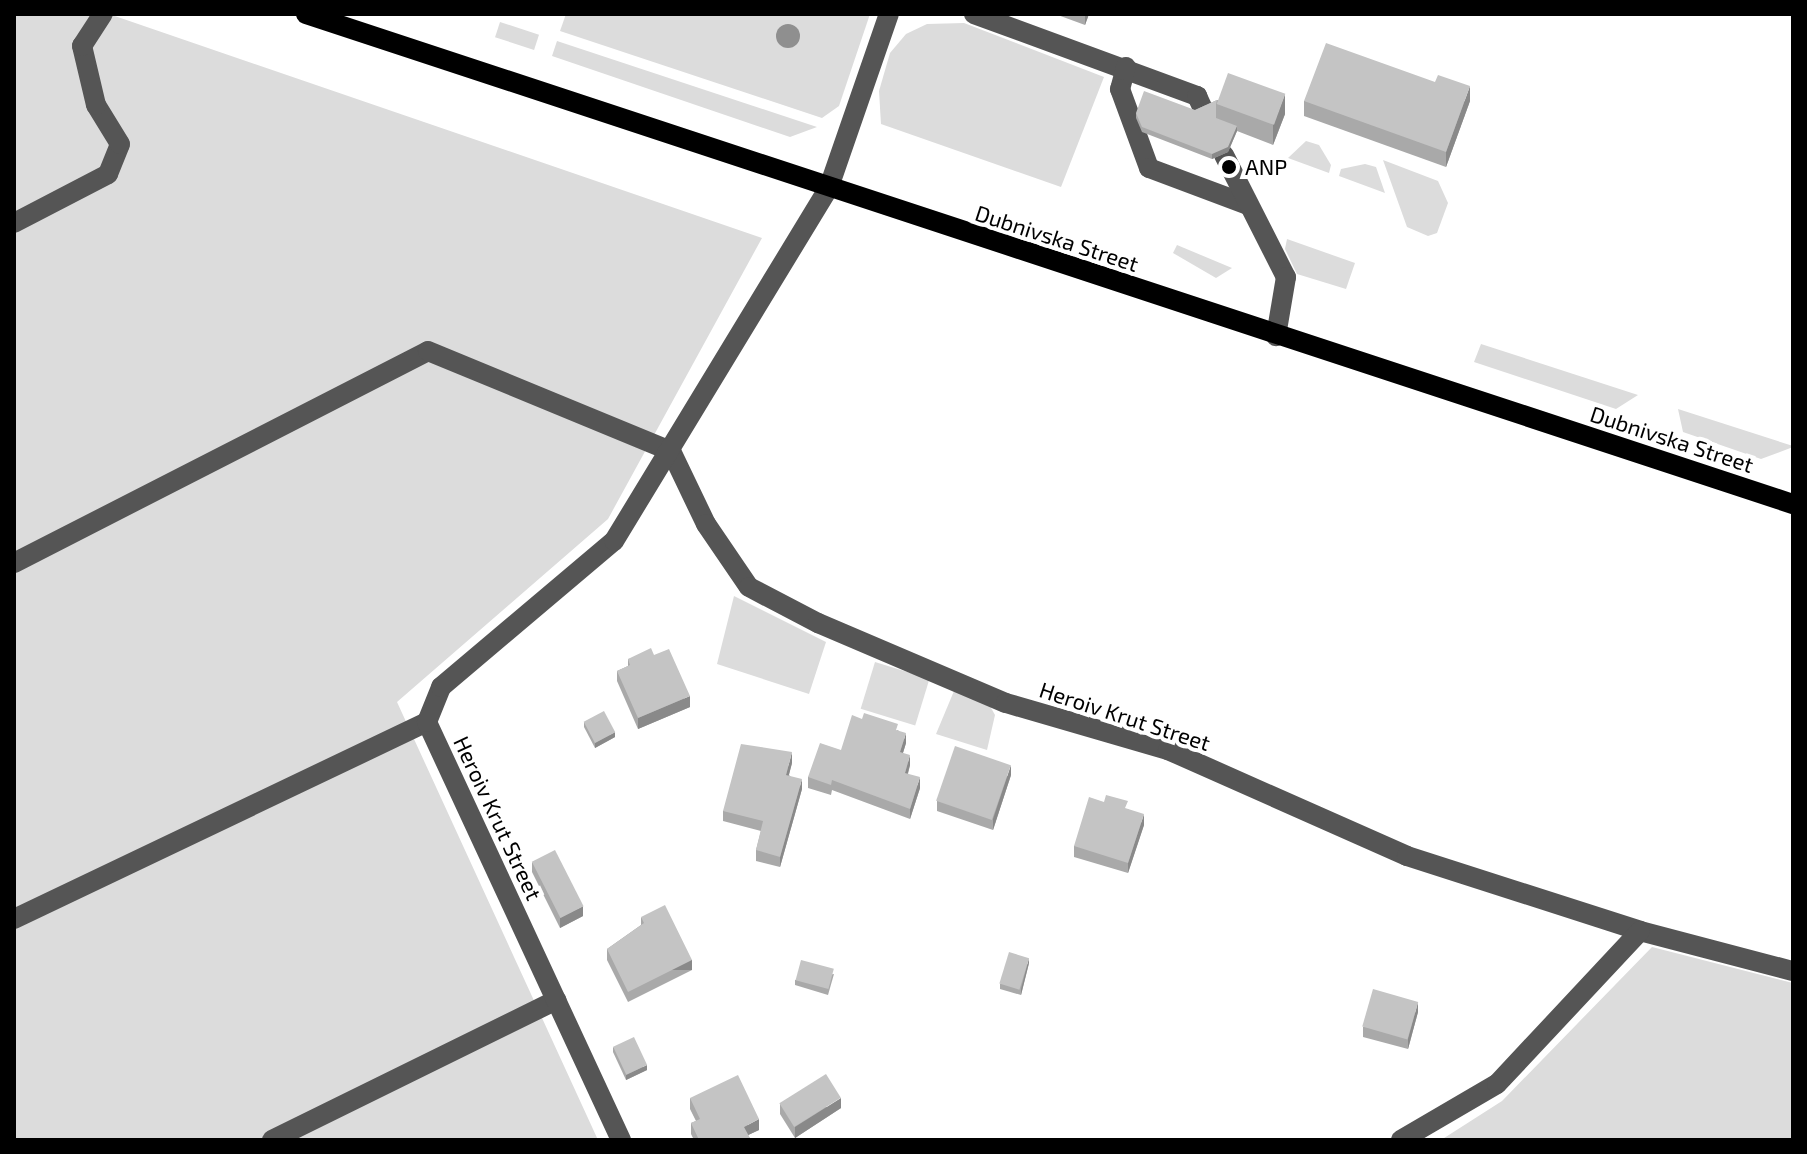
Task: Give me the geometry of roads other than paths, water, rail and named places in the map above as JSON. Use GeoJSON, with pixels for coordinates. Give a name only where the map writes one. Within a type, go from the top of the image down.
{"type":"FeatureCollection","features":[{"type":"Feature","properties":{"kind":"main road","name":"Dubnivska Street"},"geometry":{"type":"LineString","coordinates":[[306,14],[1793,504]]}},
{"type":"Feature","properties":{"kind":"street"},"geometry":{"type":"LineString","coordinates":[[14,223],[108,174],[120,144],[96,105],[82,46],[103,14]]}},
{"type":"Feature","properties":{"kind":"street","name":"Heroiv Krut Street"},"geometry":{"type":"LineString","coordinates":[[621,1140],[427,722],[441,687],[614,541],[829,187],[889,14]]}},
{"type":"Feature","properties":{"kind":"street"},"geometry":{"type":"LineString","coordinates":[[974,14],[1126,67],[1197,96],[1204,111]]}},
{"type":"Feature","properties":{"kind":"street"},"geometry":{"type":"LineString","coordinates":[[1126,67],[1120,89],[1149,168],[1248,205]]}},
{"type":"Feature","properties":{"kind":"street"},"geometry":{"type":"LineString","coordinates":[[1224,155],[1286,277],[1276,336]]}},
{"type":"Feature","properties":{"kind":"street"},"geometry":{"type":"LineString","coordinates":[[14,563],[428,351],[671,451]]}},
{"type":"Feature","properties":{"kind":"street","name":"Heroiv Krut Street"},"geometry":{"type":"LineString","coordinates":[[671,451],[706,524],[749,587],[818,623],[1006,703],[1168,750],[1407,856],[1640,931],[1793,971]]}},
{"type":"Feature","properties":{"kind":"street"},"geometry":{"type":"LineString","coordinates":[[14,919],[427,722]]}},
{"type":"Feature","properties":{"kind":"street"},"geometry":{"type":"LineString","coordinates":[[1401,1140],[1497,1084],[1640,931]]}},
{"type":"Feature","properties":{"kind":"street"},"geometry":{"type":"LineString","coordinates":[[272,1140],[556,1000]]}},
{"type":"Feature","properties":{"kind":"place","name":"ANP"},"geometry":{"type":"Point","coordinates":[1229,167]}}]}
